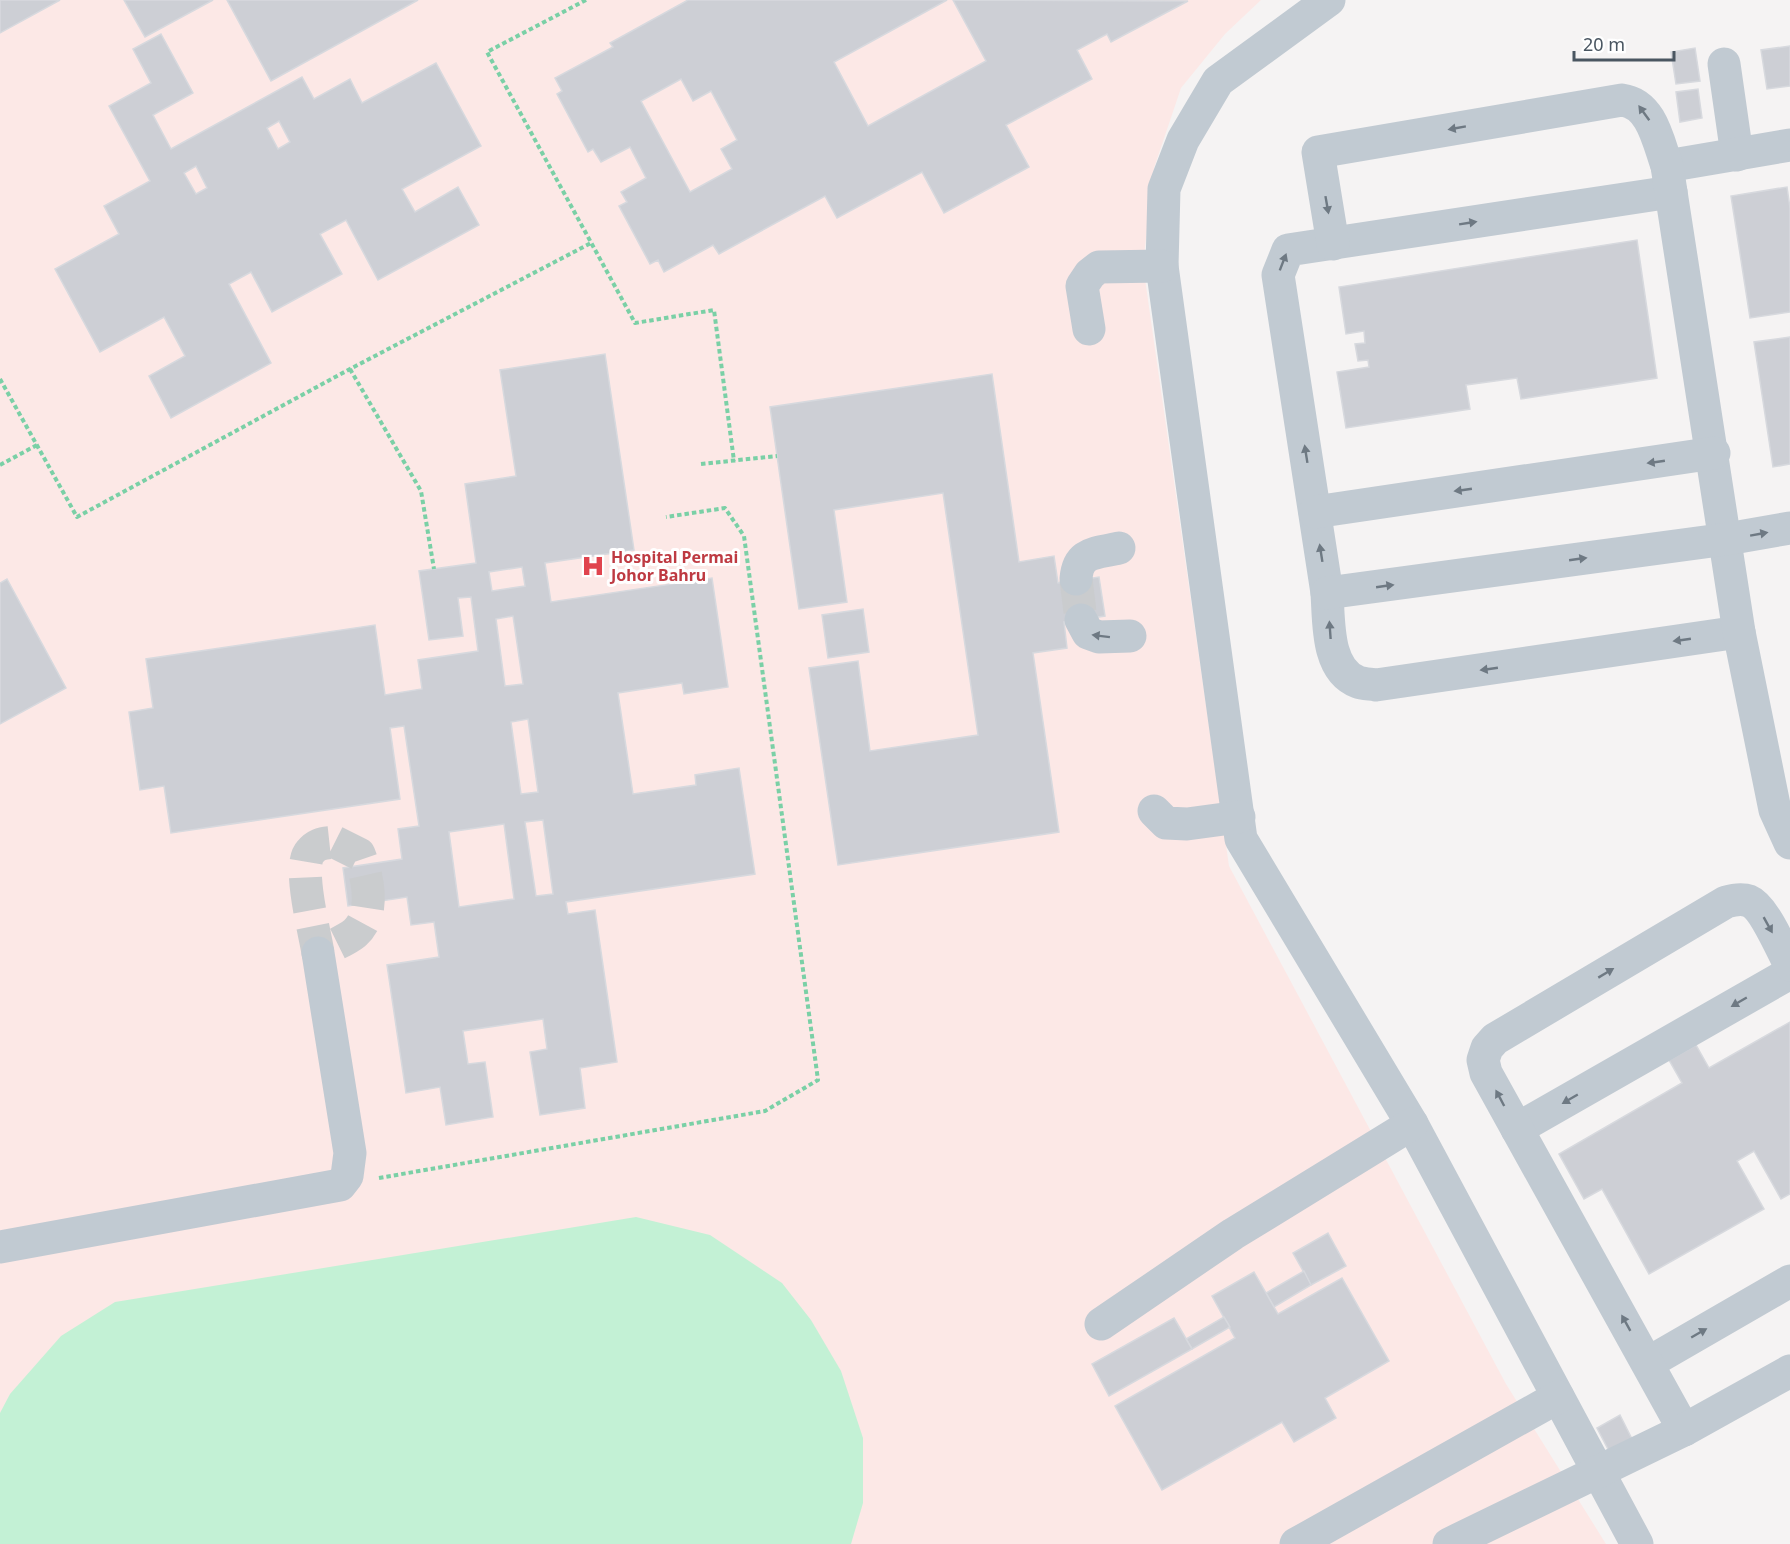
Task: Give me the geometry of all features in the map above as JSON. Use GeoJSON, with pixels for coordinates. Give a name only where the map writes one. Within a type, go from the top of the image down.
{"type":"FeatureCollection","features":[{"type":"Feature","properties":{"kind":"street"},"geometry":{"type":"LineString","coordinates":[[1329,0],[1218,81],[1183,140],[1164,189],[1161,266],[1241,839],[1412,1124],[1637,1544]]}},
{"type":"Feature","properties":{"kind":"street"},"geometry":{"type":"LineString","coordinates":[[1724,64],[1737,154]]}},
{"type":"Feature","properties":{"kind":"street"},"geometry":{"type":"LineString","coordinates":[[1333,244],[1318,152],[1622,100],[1633,102],[1643,108],[1669,179],[1714,453],[1739,632],[1775,810],[1790,843]]}},
{"type":"Feature","properties":{"kind":"street"},"geometry":{"type":"LineString","coordinates":[[1739,632],[1376,685],[1357,682],[1339,667],[1331,641],[1327,593],[1278,275],[1288,250],[1333,244],[1669,179],[1737,154],[1790,145]]}},
{"type":"Feature","properties":{"kind":"street"},"geometry":{"type":"LineString","coordinates":[[1089,329],[1082,286],[1090,274],[1099,267],[1161,266]]}},
{"type":"Feature","properties":{"kind":"street"},"geometry":{"type":"LineString","coordinates":[[1315,512],[1714,453]]}},
{"type":"Feature","properties":{"kind":"street"},"geometry":{"type":"LineString","coordinates":[[1327,593],[1727,539],[1790,528]]}},
{"type":"Feature","properties":{"kind":"street"},"geometry":{"type":"LineString","coordinates":[[1076,579],[1077,566],[1084,557],[1119,548]]}},
{"type":"Feature","properties":{"kind":"street"},"geometry":{"type":"LineString","coordinates":[[1081,620],[1088,633],[1099,638],[1130,636]]}},
{"type":"Feature","properties":{"kind":"street"},"geometry":{"type":"LineString","coordinates":[[1154,811],[1166,823],[1187,824],[1239,817]]}},
{"type":"Feature","properties":{"kind":"street"},"geometry":{"type":"LineString","coordinates":[[1684,1430],[1486,1072],[1483,1060],[1487,1048],[1495,1039],[1726,902],[1737,899],[1749,901],[1758,908],[1790,965]]}},
{"type":"Feature","properties":{"kind":"street"},"geometry":{"type":"LineString","coordinates":[[0,1247],[339,1185],[347,1176],[350,1153],[318,953]]}},
{"type":"Feature","properties":{"kind":"street"},"geometry":{"type":"LineString","coordinates":[[1517,1129],[1790,973]]}},
{"type":"Feature","properties":{"kind":"street"},"geometry":{"type":"LineString","coordinates":[[1101,1324],[1233,1234],[1412,1124]]}},
{"type":"Feature","properties":{"kind":"street"},"geometry":{"type":"LineString","coordinates":[[1648,1363],[1790,1281]]}},
{"type":"Feature","properties":{"kind":"street"},"geometry":{"type":"LineString","coordinates":[[1449,1544],[1684,1430],[1790,1371]]}},
{"type":"Feature","properties":{"kind":"street"},"geometry":{"type":"LineString","coordinates":[[1296,1544],[1558,1396]]}},
{"type":"Feature","properties":{"kind":"path"},"geometry":{"type":"LineString","coordinates":[[586,0],[487,52],[635,323],[714,310],[734,461]]}},
{"type":"Feature","properties":{"kind":"path"},"geometry":{"type":"LineString","coordinates":[[0,379],[77,517],[350,369],[591,243]]}},
{"type":"Feature","properties":{"kind":"path"},"geometry":{"type":"LineString","coordinates":[[350,369],[421,491],[434,569]]}},
{"type":"Feature","properties":{"kind":"path"},"geometry":{"type":"LineString","coordinates":[[0,465],[37,445]]}},
{"type":"Feature","properties":{"kind":"path"},"geometry":{"type":"LineString","coordinates":[[701,464],[777,456]]}},
{"type":"Feature","properties":{"kind":"path"},"geometry":{"type":"LineString","coordinates":[[339,1185],[765,1111],[818,1080],[744,536],[726,508],[666,517]]}},
{"type":"Feature","properties":{"kind":"shaded area","name":"Hospital Permai Johor Bahru"},"geometry":{"type":"Polygon","coordinates":[[[0,0],[1261,0],[1225,34],[1181,88],[1154,168],[1143,265],[1229,866],[1506,1384],[1606,1544],[0,1544],[0,0]]]}},
{"type":"Feature","properties":{"kind":"green space"},"geometry":{"type":"Polygon","coordinates":[[[636,1217],[710,1235],[782,1283],[811,1320],[841,1371],[863,1438],[863,1503],[851,1544],[0,1544],[0,1413],[10,1394],[61,1336],[115,1302],[636,1217]]]}},
{"type":"Feature","properties":{"kind":"building"},"geometry":{"type":"Polygon","coordinates":[[[0,0],[60,0],[0,33],[0,0]]]}},
{"type":"Feature","properties":{"kind":"building"},"geometry":{"type":"Polygon","coordinates":[[[124,0],[213,0],[145,37],[124,0]]]}},
{"type":"Feature","properties":{"kind":"building"},"geometry":{"type":"Polygon","coordinates":[[[227,0],[418,0],[271,81],[227,0]]]}},
{"type":"Feature","properties":{"kind":"building"},"geometry":{"type":"Polygon","coordinates":[[[688,0],[947,0],[834,62],[868,126],[986,61],[953,0],[1188,1],[1111,42],[1107,34],[1077,50],[1092,79],[1006,125],[1029,167],[944,213],[922,172],[837,218],[825,196],[719,254],[713,245],[664,272],[658,260],[650,264],[619,206],[627,202],[621,192],[646,178],[630,147],[601,162],[593,149],[588,152],[557,94],[562,91],[555,78],[613,47],[610,43],[688,0]],[[681,79],[641,101],[690,192],[732,169],[721,149],[737,140],[711,91],[693,101],[681,79]]]}},
{"type":"Feature","properties":{"kind":"building"},"geometry":{"type":"Polygon","coordinates":[[[161,34],[193,93],[153,115],[171,149],[302,77],[314,99],[350,79],[362,103],[436,63],[481,146],[402,189],[415,212],[458,187],[479,225],[378,280],[346,220],[320,234],[342,274],[272,312],[251,272],[229,284],[271,363],[171,418],[149,376],[185,356],[164,317],[100,352],[55,269],[119,234],[104,206],[150,181],[109,106],[151,83],[133,49],[161,34]],[[279,121],[267,128],[278,149],[290,142],[279,121]],[[196,166],[184,173],[196,194],[207,188],[196,166]]]}},
{"type":"Feature","properties":{"kind":"building"},"geometry":{"type":"Polygon","coordinates":[[[1790,46],[1790,86],[1767,89],[1761,50],[1790,46]]]}},
{"type":"Feature","properties":{"kind":"building"},"geometry":{"type":"Polygon","coordinates":[[[1695,48],[1700,81],[1676,84],[1671,52],[1695,48]]]}},
{"type":"Feature","properties":{"kind":"building"},"geometry":{"type":"Polygon","coordinates":[[[1698,89],[1702,118],[1680,122],[1676,92],[1698,89]]]}},
{"type":"Feature","properties":{"kind":"building"},"geometry":{"type":"Polygon","coordinates":[[[1787,187],[1790,208],[1790,312],[1750,318],[1731,196],[1787,187]]]}},
{"type":"Feature","properties":{"kind":"building"},"geometry":{"type":"Polygon","coordinates":[[[1637,240],[1657,378],[1521,399],[1517,378],[1466,385],[1470,409],[1346,428],[1337,372],[1369,367],[1368,360],[1358,361],[1355,344],[1365,343],[1364,331],[1346,334],[1339,287],[1637,240]]]}},
{"type":"Feature","properties":{"kind":"building"},"geometry":{"type":"Polygon","coordinates":[[[1790,337],[1790,464],[1773,467],[1754,342],[1790,337]]]}},
{"type":"Feature","properties":{"kind":"building"},"geometry":{"type":"Polygon","coordinates":[[[605,354],[634,550],[545,563],[551,602],[712,578],[728,687],[684,694],[682,683],[618,693],[633,794],[696,785],[695,775],[739,768],[755,874],[566,902],[568,914],[595,910],[617,1062],[580,1068],[585,1108],[540,1115],[530,1052],[547,1049],[543,1019],[463,1031],[468,1064],[485,1062],[493,1117],[446,1125],[440,1087],[406,1093],[387,965],[439,957],[434,922],[411,925],[407,897],[348,906],[343,868],[402,859],[398,829],[419,826],[404,726],[390,728],[400,799],[171,833],[164,786],[140,790],[129,712],[153,708],[146,659],[375,625],[385,695],[422,689],[418,660],[478,651],[471,597],[458,598],[463,636],[429,640],[419,571],[476,563],[465,484],[516,476],[500,370],[605,354]],[[522,567],[489,572],[492,591],[525,586],[522,567]],[[513,616],[496,619],[505,686],[523,684],[513,616]],[[528,719],[511,722],[521,794],[538,792],[528,719]],[[543,820],[525,822],[536,896],[553,894],[543,820]],[[504,824],[449,832],[459,907],[514,899],[504,824]]]}},
{"type":"Feature","properties":{"kind":"building"},"geometry":{"type":"Polygon","coordinates":[[[992,374],[1019,562],[1054,556],[1058,583],[1099,577],[1105,616],[1064,622],[1067,648],[1033,653],[1059,832],[838,865],[809,668],[858,661],[870,751],[978,735],[943,493],[834,510],[847,602],[799,609],[770,407],[992,374]]]}},
{"type":"Feature","properties":{"kind":"building"},"geometry":{"type":"Polygon","coordinates":[[[7,579],[66,688],[0,724],[0,583],[7,579]]]}},
{"type":"Feature","properties":{"kind":"building"},"geometry":{"type":"Polygon","coordinates":[[[863,609],[869,652],[828,658],[822,615],[863,609]]]}},
{"type":"Feature","properties":{"kind":"building"},"geometry":{"type":"Polygon","coordinates":[[[1790,1022],[1790,1194],[1781,1199],[1754,1151],[1737,1161],[1764,1209],[1649,1274],[1602,1189],[1584,1199],[1559,1154],[1682,1083],[1669,1060],[1696,1045],[1709,1068],[1790,1022]]]}},
{"type":"Feature","properties":{"kind":"building"},"geometry":{"type":"Polygon","coordinates":[[[1328,1233],[1346,1266],[1311,1285],[1293,1253],[1328,1233]]]}},
{"type":"Feature","properties":{"kind":"building"},"geometry":{"type":"Polygon","coordinates":[[[1304,1271],[1311,1285],[1274,1307],[1266,1293],[1304,1271]]]}},
{"type":"Feature","properties":{"kind":"building"},"geometry":{"type":"Polygon","coordinates":[[[1254,1272],[1278,1314],[1342,1278],[1389,1361],[1325,1398],[1336,1418],[1294,1442],[1282,1422],[1162,1490],[1115,1406],[1235,1338],[1212,1296],[1254,1272]]]}},
{"type":"Feature","properties":{"kind":"building"},"geometry":{"type":"Polygon","coordinates":[[[1224,1317],[1230,1327],[1192,1349],[1186,1339],[1224,1317]]]}},
{"type":"Feature","properties":{"kind":"building"},"geometry":{"type":"Polygon","coordinates":[[[1174,1318],[1192,1349],[1109,1396],[1092,1364],[1174,1318]]]}},
{"type":"Feature","properties":{"kind":"building"},"geometry":{"type":"Polygon","coordinates":[[[1620,1415],[1633,1441],[1610,1453],[1597,1428],[1620,1415]]]}},
{"type":"Feature","properties":{"kind":"tunnel"},"geometry":{"type":"LineString","coordinates":[[1076,579],[1081,620]]}},
{"type":"Feature","properties":{"kind":"tunnel"},"geometry":{"type":"LineString","coordinates":[[335,842],[359,854],[367,884],[368,906],[362,925],[355,933],[318,953],[306,885],[306,860],[315,847],[335,842]]}},
{"type":"Feature","properties":{"kind":"place","name":"Hospital Permai Johor Bahru"},"geometry":{"type":"Point","coordinates":[593,566]}}]}
